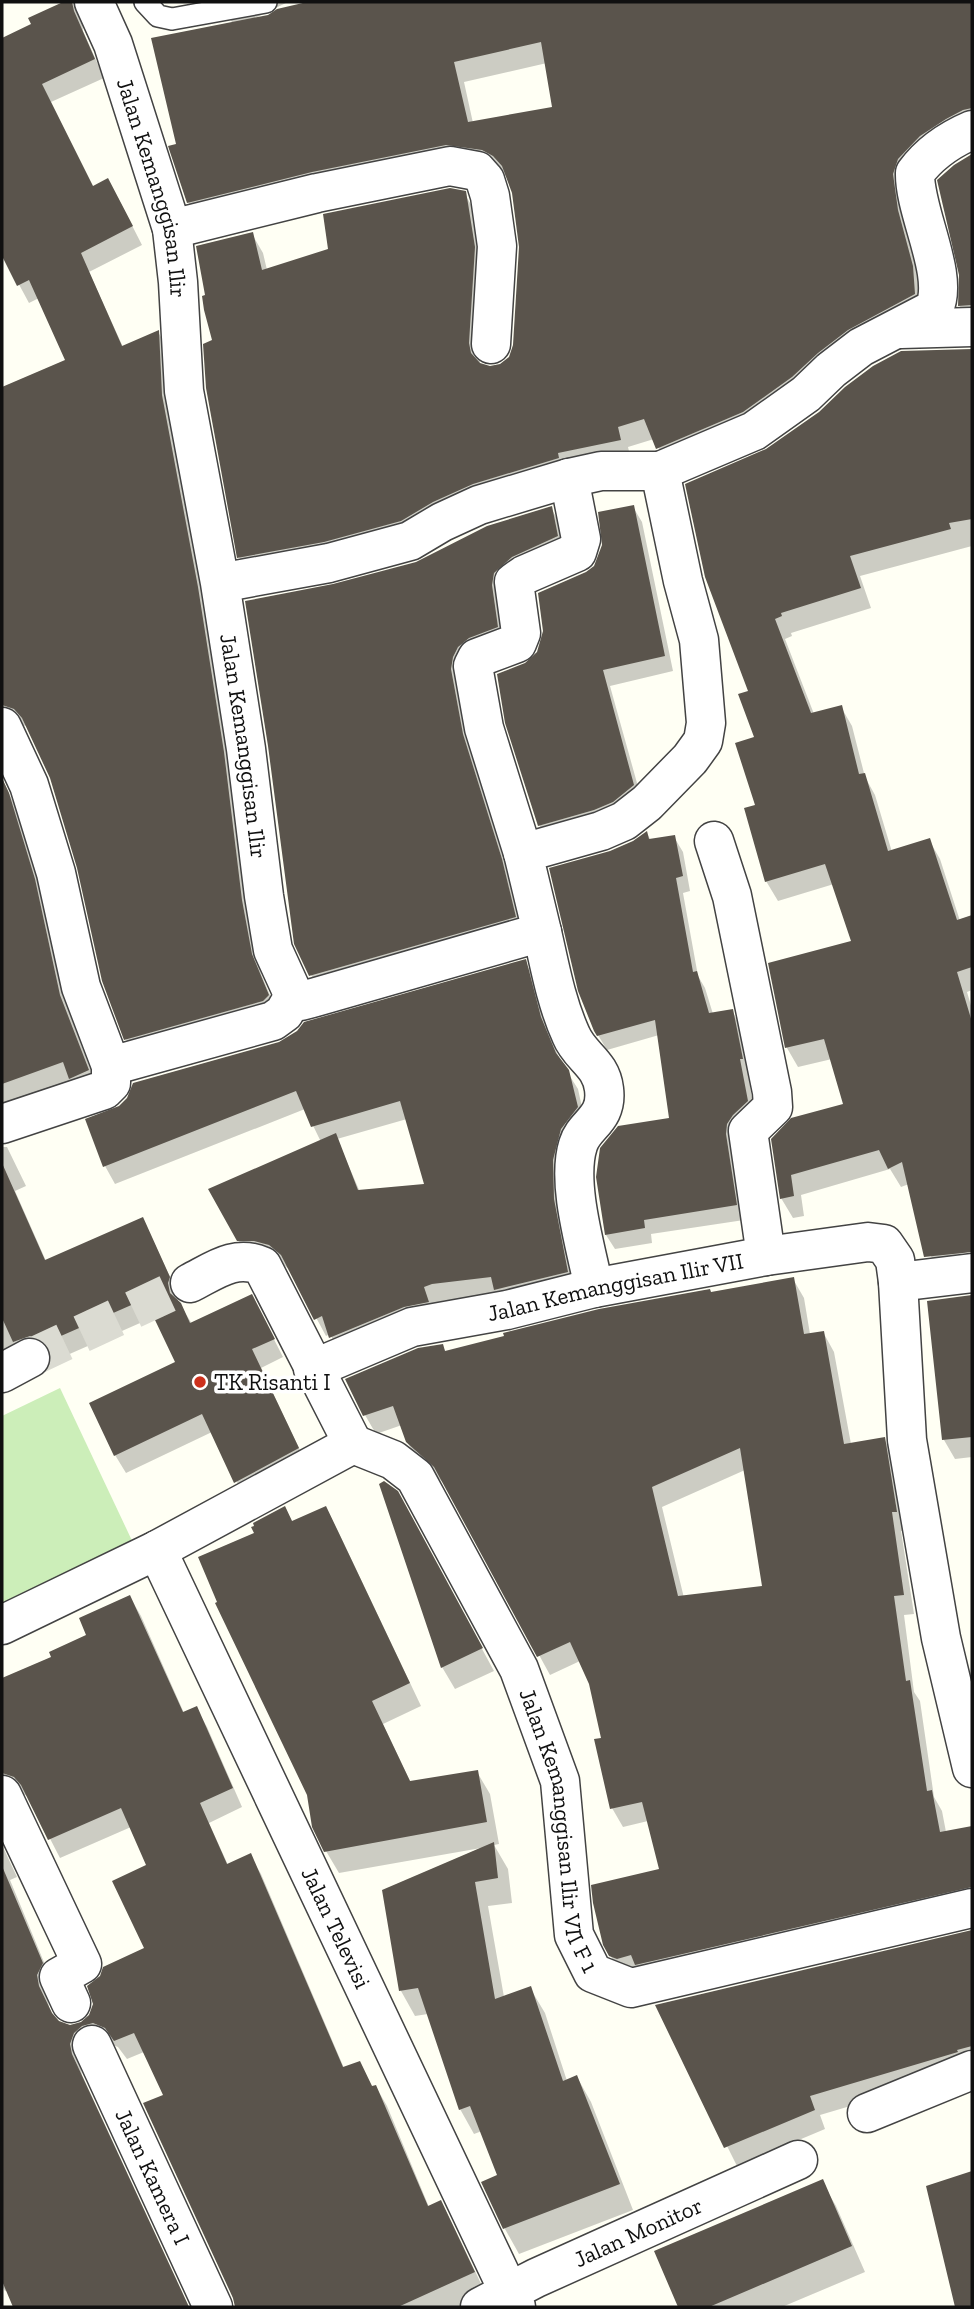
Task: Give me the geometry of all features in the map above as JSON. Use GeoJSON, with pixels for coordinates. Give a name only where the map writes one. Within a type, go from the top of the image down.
{"type":"FeatureCollection","features":[{"type":"Feature","properties":{"kind":"street","name":"Jalan Kemanggisan Ilir"},"geometry":{"type":"LineString","coordinates":[[94,2],[113,44],[172,229],[184,391],[220,583],[246,749],[262,883],[273,950],[294,996]]}},
{"type":"Feature","properties":{"kind":"street"},"geometry":{"type":"LineString","coordinates":[[220,583],[329,563],[410,541],[479,505],[569,478],[601,471],[660,471],[754,431],[806,394],[861,347],[934,309],[939,298],[940,284],[915,173],[934,153],[972,130]]}},
{"type":"Feature","properties":{"kind":"street"},"geometry":{"type":"LineString","coordinates":[[172,229],[317,192],[450,166],[477,171],[485,180],[490,196],[497,246],[491,344]]}},
{"type":"Feature","properties":{"kind":"street"},"geometry":{"type":"LineString","coordinates":[[899,329],[972,327]]}},
{"type":"Feature","properties":{"kind":"street"},"geometry":{"type":"LineString","coordinates":[[523,853],[601,831],[624,821],[648,803],[690,759],[703,741],[706,723],[699,640],[683,581],[660,471]]}},
{"type":"Feature","properties":{"kind":"street"},"geometry":{"type":"LineString","coordinates":[[569,478],[580,540],[577,552],[514,582],[520,639],[517,643],[477,658],[473,666],[484,728],[523,853],[557,1000],[572,1038],[580,1051],[599,1069],[605,1090],[602,1110],[578,1142],[576,1158],[575,1188],[594,1288]]}},
{"type":"Feature","properties":{"kind":"street"},"geometry":{"type":"LineString","coordinates":[[2,727],[29,785],[56,873],[81,987],[111,1066],[111,1083],[104,1090],[2,1124]]}},
{"type":"Feature","properties":{"kind":"street"},"geometry":{"type":"LineString","coordinates":[[714,841],[732,896],[772,1092],[773,1107],[748,1131],[766,1256]]}},
{"type":"Feature","properties":{"kind":"street"},"geometry":{"type":"LineString","coordinates":[[111,1066],[273,1021],[284,1013],[294,996],[301,1000],[316,998],[542,932]]}},
{"type":"Feature","properties":{"kind":"street","name":"Jalan Kemanggisan Ilir VII"},"geometry":{"type":"LineString","coordinates":[[313,1368],[412,1327],[507,1310],[594,1288],[766,1256],[868,1242],[884,1244],[895,1260],[908,1440],[941,1638],[972,1768]]}},
{"type":"Feature","properties":{"kind":"street"},"geometry":{"type":"LineString","coordinates":[[2,1625],[157,1550],[353,1444],[262,1266],[248,1260],[233,1262],[190,1283]]}},
{"type":"Feature","properties":{"kind":"street"},"geometry":{"type":"LineString","coordinates":[[898,1282],[972,1273]]}},
{"type":"Feature","properties":{"kind":"street","name":"Jalan Kemanggisan Ilir VII F 1"},"geometry":{"type":"LineString","coordinates":[[353,1444],[393,1460],[415,1477],[519,1669],[560,1781],[574,1934],[593,1973],[631,1988],[972,1908]]}},
{"type":"Feature","properties":{"kind":"street","name":"Jalan Televisi"},"geometry":{"type":"LineString","coordinates":[[157,1550],[502,2302]]}},
{"type":"Feature","properties":{"kind":"street"},"geometry":{"type":"LineString","coordinates":[[2,1795],[82,1964],[59,1977],[71,2003]]}},
{"type":"Feature","properties":{"kind":"street","name":"Jalan Kamera I"},"geometry":{"type":"LineString","coordinates":[[92,2045],[214,2307]]}},
{"type":"Feature","properties":{"kind":"street"},"geometry":{"type":"LineString","coordinates":[[867,2113],[972,2070]]}},
{"type":"Feature","properties":{"kind":"street","name":"Jalan Monitor"},"geometry":{"type":"LineString","coordinates":[[502,2302],[537,2278],[798,2160]]}},
{"type":"Feature","properties":{"kind":"lane"},"geometry":{"type":"LineString","coordinates":[[145,2],[158,16],[172,19],[266,2]]}},
{"type":"Feature","properties":{"kind":"green space"},"geometry":{"type":"Polygon","coordinates":[[[60,1388],[135,1547],[2,1611],[2,1416],[60,1388]]]}},
{"type":"Feature","properties":{"kind":"building"},"geometry":{"type":"Polygon","coordinates":[[[63,2],[72,2],[95,59],[42,84],[93,186],[108,178],[133,226],[81,253],[122,346],[159,330],[162,395],[198,587],[224,752],[242,900],[252,954],[269,995],[263,1001],[124,1040],[102,981],[77,868],[50,778],[22,718],[14,709],[2,705],[2,387],[65,360],[29,280],[17,286],[2,256],[2,38],[31,24],[28,18],[63,2]]]}},
{"type":"Feature","properties":{"kind":"building"},"geometry":{"type":"Polygon","coordinates":[[[307,2],[972,2],[972,108],[946,119],[920,136],[898,159],[893,174],[898,210],[913,266],[915,294],[848,330],[792,377],[743,412],[656,449],[644,419],[618,427],[621,440],[558,453],[559,458],[473,484],[433,502],[401,521],[324,542],[237,558],[206,388],[203,344],[212,340],[204,310],[202,296],[205,295],[196,246],[253,232],[262,270],[328,249],[323,214],[450,188],[466,191],[475,247],[469,343],[471,353],[480,363],[490,366],[500,364],[509,357],[513,345],[519,247],[512,193],[502,166],[493,156],[482,150],[446,145],[312,172],[187,203],[168,146],[176,144],[151,38],[268,15],[277,9],[307,2]],[[541,42],[454,62],[468,122],[552,107],[541,42]]]}},
{"type":"Feature","properties":{"kind":"building"},"geometry":{"type":"Polygon","coordinates":[[[972,154],[972,305],[958,306],[959,275],[937,180],[972,154]]]}},
{"type":"Feature","properties":{"kind":"building"},"geometry":{"type":"Polygon","coordinates":[[[972,349],[972,519],[949,523],[951,529],[850,556],[861,588],[781,613],[782,616],[775,619],[811,713],[842,705],[859,774],[865,773],[888,851],[930,838],[957,920],[972,915],[972,967],[957,972],[972,1022],[972,1252],[924,1257],[902,1162],[888,1169],[879,1150],[791,1175],[794,1196],[780,1199],[771,1139],[791,1118],[843,1104],[824,1039],[785,1048],[768,963],[851,941],[825,864],[765,882],[744,808],[755,805],[735,743],[754,737],[738,694],[748,691],[705,577],[685,484],[766,449],[819,412],[845,387],[873,366],[901,351],[972,349]]]}},
{"type":"Feature","properties":{"kind":"building"},"geometry":{"type":"Polygon","coordinates":[[[634,505],[665,656],[603,670],[634,785],[613,802],[538,826],[505,723],[497,674],[525,663],[537,652],[543,631],[538,593],[594,566],[602,545],[598,512],[634,505]]]}},
{"type":"Feature","properties":{"kind":"building"},"geometry":{"type":"Polygon","coordinates":[[[552,506],[558,536],[512,557],[494,573],[492,585],[498,627],[469,638],[458,647],[451,669],[463,734],[502,859],[516,917],[309,976],[294,944],[268,746],[245,601],[333,584],[416,562],[487,526],[552,506]]]}},
{"type":"Feature","properties":{"kind":"building"},"geometry":{"type":"Polygon","coordinates":[[[2,778],[35,879],[60,995],[89,1070],[69,1079],[63,1062],[2,1084],[2,778]]]}},
{"type":"Feature","properties":{"kind":"building"},"geometry":{"type":"Polygon","coordinates":[[[647,831],[649,839],[675,835],[683,876],[676,878],[693,972],[697,971],[709,1013],[733,1009],[748,1101],[727,1124],[726,1134],[737,1205],[644,1220],[645,1228],[605,1235],[596,1177],[600,1148],[618,1126],[669,1118],[655,1020],[597,1036],[578,991],[549,868],[610,851],[633,841],[647,831]]]}},
{"type":"Feature","properties":{"kind":"building"},"geometry":{"type":"Polygon","coordinates":[[[526,959],[541,1017],[556,1053],[569,1070],[578,1107],[561,1129],[553,1160],[554,1199],[568,1272],[494,1290],[491,1277],[432,1284],[424,1287],[429,1302],[404,1307],[329,1338],[322,1316],[314,1320],[281,1255],[269,1245],[254,1241],[237,1241],[208,1189],[336,1133],[358,1190],[424,1184],[400,1101],[311,1127],[296,1091],[103,1167],[85,1119],[119,1106],[127,1098],[133,1083],[279,1042],[297,1031],[304,1022],[526,959]]]}},
{"type":"Feature","properties":{"kind":"building"},"geometry":{"type":"Polygon","coordinates":[[[2,1163],[45,1260],[143,1217],[170,1277],[170,1293],[181,1303],[190,1323],[252,1294],[275,1339],[252,1349],[299,1448],[234,1483],[202,1414],[114,1456],[89,1403],[175,1362],[145,1299],[45,1343],[30,1336],[13,1342],[2,1318],[2,1163]]]}},
{"type":"Feature","properties":{"kind":"building"},"geometry":{"type":"Polygon","coordinates":[[[794,1277],[804,1334],[824,1331],[844,1444],[885,1437],[897,1512],[892,1512],[904,1595],[894,1596],[906,1681],[910,1680],[927,1791],[932,1790],[940,1832],[972,1826],[972,1887],[635,1965],[631,1955],[617,1959],[609,1956],[603,1945],[591,1885],[659,1869],[642,1802],[610,1809],[594,1739],[601,1738],[589,1684],[570,1642],[537,1657],[434,1467],[406,1442],[393,1406],[363,1416],[345,1379],[418,1348],[443,1344],[445,1351],[504,1336],[503,1333],[599,1309],[710,1289],[711,1292],[794,1277]],[[740,1448],[652,1487],[678,1596],[762,1586],[740,1448]]]}},
{"type":"Feature","properties":{"kind":"building"},"geometry":{"type":"Polygon","coordinates":[[[972,1295],[972,1437],[942,1440],[927,1301],[972,1295]]]}},
{"type":"Feature","properties":{"kind":"building"},"geometry":{"type":"Polygon","coordinates":[[[384,1481],[398,1491],[483,1648],[441,1668],[379,1484],[384,1481]]]}},
{"type":"Feature","properties":{"kind":"building"},"geometry":{"type":"Polygon","coordinates":[[[285,1506],[292,1521],[326,1506],[410,1683],[372,1701],[410,1781],[478,1770],[487,1822],[324,1852],[312,1827],[307,1795],[215,1603],[217,1602],[198,1557],[254,1533],[251,1527],[254,1526],[253,1523],[285,1506]]]}},
{"type":"Feature","properties":{"kind":"building"},"geometry":{"type":"Polygon","coordinates":[[[130,1595],[183,1712],[197,1706],[233,1788],[200,1803],[227,1864],[251,1853],[343,2067],[360,2061],[372,2086],[376,2085],[428,2206],[441,2200],[475,2272],[398,2307],[235,2307],[143,2103],[163,2095],[134,2033],[114,2041],[105,2028],[93,2023],[82,2026],[74,2033],[70,2044],[72,2054],[189,2307],[13,2307],[2,2281],[2,1866],[43,1963],[37,1975],[39,1986],[52,2013],[59,2021],[70,2025],[81,2022],[89,2015],[93,2004],[87,1986],[100,1976],[103,1967],[144,1948],[112,1881],[146,1865],[121,1808],[48,1840],[21,1785],[14,1777],[2,1773],[2,1678],[51,1657],[49,1652],[86,1635],[79,1618],[130,1595]]]}},
{"type":"Feature","properties":{"kind":"building"},"geometry":{"type":"Polygon","coordinates":[[[494,1842],[498,1878],[475,1882],[495,1999],[531,1986],[563,2081],[577,2075],[620,2184],[503,2229],[481,2182],[497,2175],[470,2106],[459,2110],[418,1988],[399,1991],[382,1890],[494,1842]]]}},
{"type":"Feature","properties":{"kind":"building"},"geometry":{"type":"Polygon","coordinates":[[[972,1930],[972,2046],[810,2096],[815,2110],[724,2148],[655,2005],[972,1930]]]}},
{"type":"Feature","properties":{"kind":"building"},"geometry":{"type":"Polygon","coordinates":[[[972,2171],[972,2307],[955,2307],[926,2186],[972,2171]]]}},
{"type":"Feature","properties":{"kind":"building"},"geometry":{"type":"Polygon","coordinates":[[[823,2179],[852,2246],[709,2307],[678,2307],[654,2251],[823,2179]]]}},
{"type":"Feature","properties":{"kind":"tunnel"},"geometry":{"type":"LineString","coordinates":[[30,1358],[190,1283]]}},
{"type":"Feature","properties":{"kind":"place","name":"TK Risanti I"},"geometry":{"type":"Point","coordinates":[200,1382]}}]}
